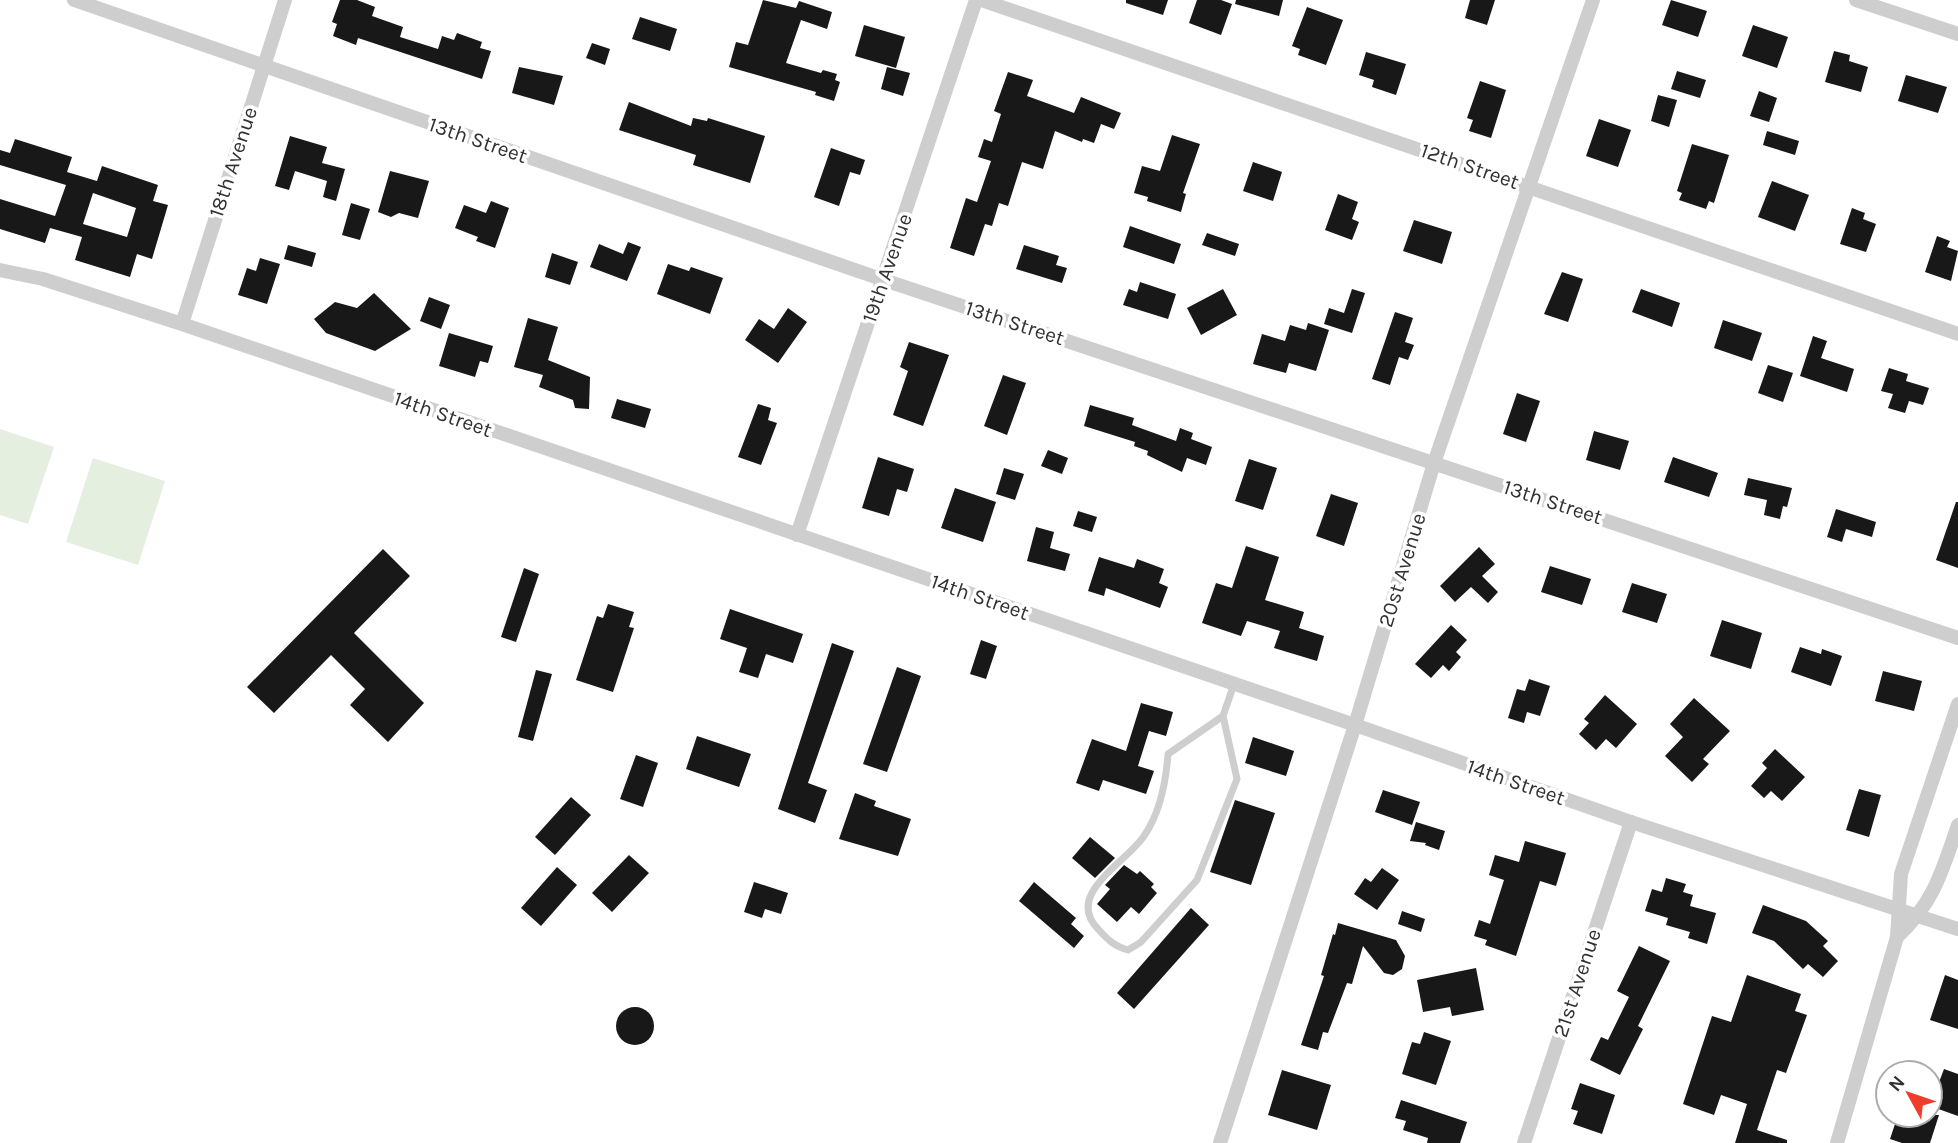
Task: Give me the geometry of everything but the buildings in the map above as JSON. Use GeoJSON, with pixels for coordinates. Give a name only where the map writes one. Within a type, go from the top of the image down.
{"type":"FeatureCollection","features":[{"type":"Feature","properties":{"kind":"street","name":"13th Street"},"geometry":{"type":"LineString","coordinates":[[74,0],[884,280],[1958,638]]}},
{"type":"Feature","properties":{"kind":"street","name":"18th Avenue"},"geometry":{"type":"LineString","coordinates":[[182,324],[285,0]]}},
{"type":"Feature","properties":{"kind":"street","name":"12th Street"},"geometry":{"type":"LineString","coordinates":[[979,0],[1958,334]]}},
{"type":"Feature","properties":{"kind":"street","name":"19th Avenue"},"geometry":{"type":"LineString","coordinates":[[797,535],[979,0]]}},
{"type":"Feature","properties":{"kind":"street","name":"20st Avenue"},"geometry":{"type":"LineString","coordinates":[[1220,1143],[1355,725],[1434,463],[1593,0]]}},
{"type":"Feature","properties":{"kind":"street"},"geometry":{"type":"LineString","coordinates":[[1856,0],[1958,34]]}},
{"type":"Feature","properties":{"kind":"street","name":"14th Street"},"geometry":{"type":"LineString","coordinates":[[0,270],[43,279],[182,324],[1355,725],[1630,822],[1958,929]]}},
{"type":"Feature","properties":{"kind":"street"},"geometry":{"type":"LineString","coordinates":[[1837,1143],[1897,937],[1900,874],[1958,704]]}},
{"type":"Feature","properties":{"kind":"street","name":"21st Avenue"},"geometry":{"type":"LineString","coordinates":[[1524,1143],[1630,822]]}},
{"type":"Feature","properties":{"kind":"street"},"geometry":{"type":"LineString","coordinates":[[1897,937],[1920,917],[1937,888],[1958,825]]}},
{"type":"Feature","properties":{"kind":"lane"},"geometry":{"type":"LineString","coordinates":[[1223,716],[1168,754],[1163,791],[1145,836],[1090,894],[1086,907],[1091,922],[1114,946],[1128,950],[1141,942],[1197,880],[1237,779],[1223,716],[1234,684]]}},
{"type":"Feature","properties":{"kind":"green space"},"geometry":{"type":"Polygon","coordinates":[[[0,429],[54,447],[28,524],[0,515],[0,429]]]}},
{"type":"Feature","properties":{"kind":"green space"},"geometry":{"type":"Polygon","coordinates":[[[93,458],[165,481],[138,565],[66,542],[93,458]]]}}]}
